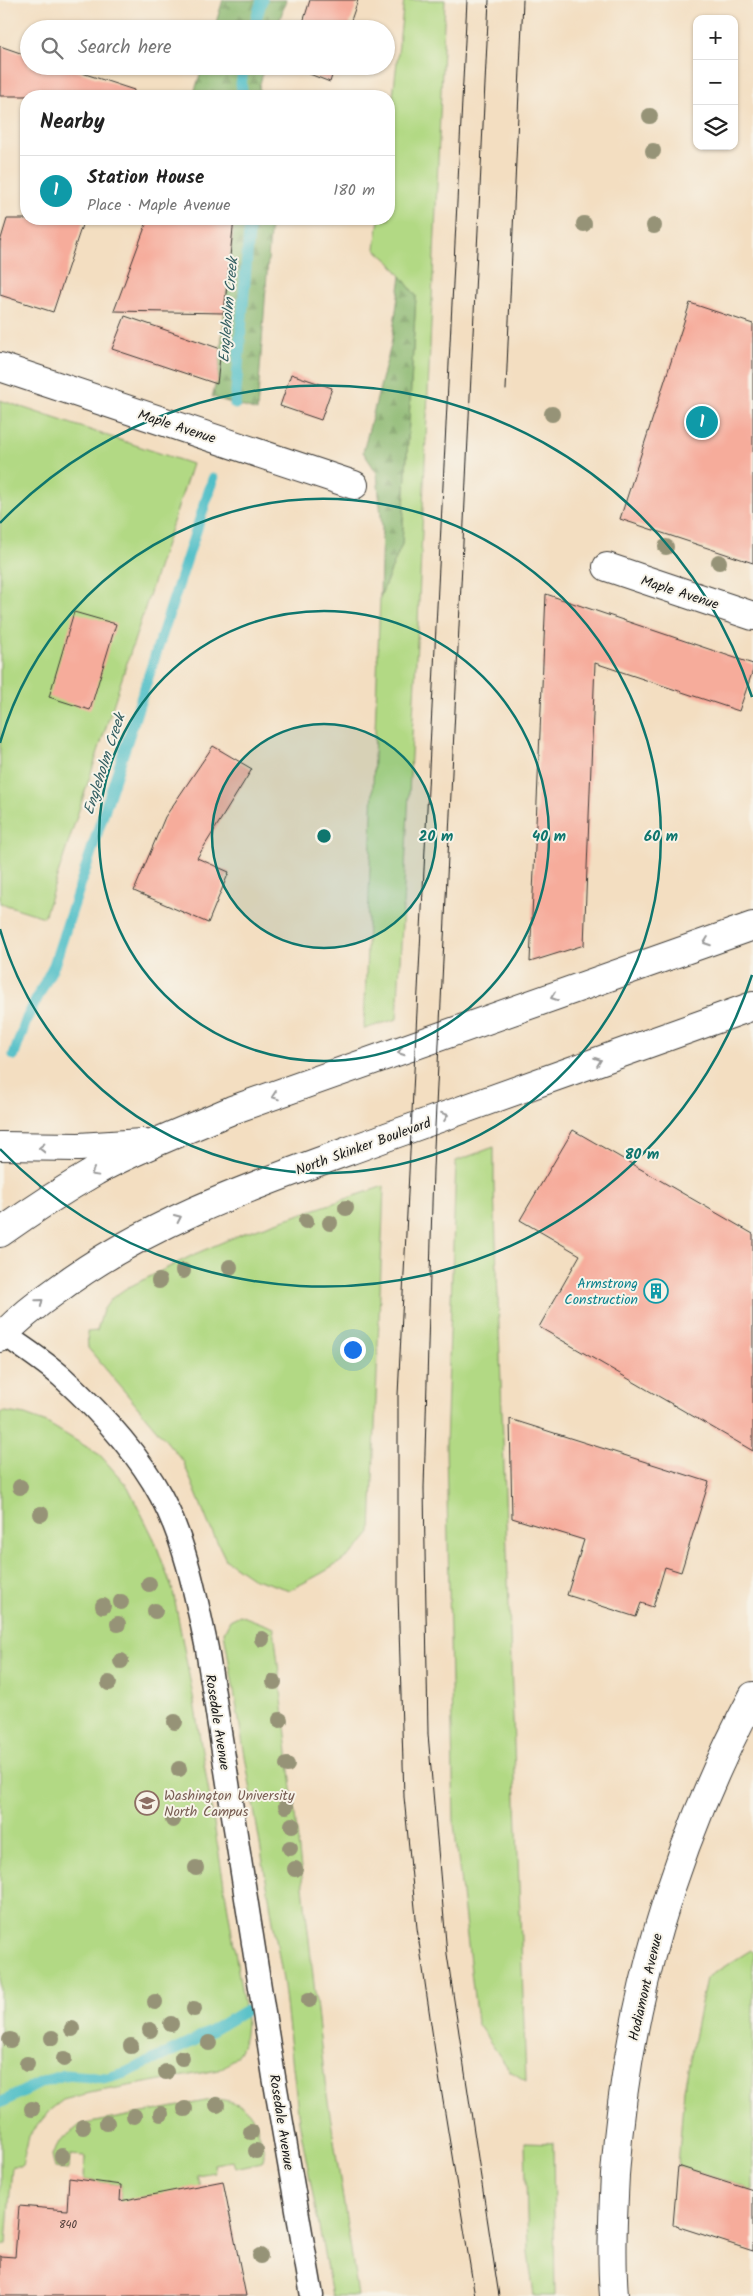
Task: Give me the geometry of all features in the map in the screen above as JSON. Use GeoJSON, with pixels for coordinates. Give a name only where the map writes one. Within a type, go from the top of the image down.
{"type":"FeatureCollection","features":[{"type":"Feature","properties":{"kind":"main road","name":"Maple Avenue"},"geometry":{"type":"LineString","coordinates":[[0,367],[354,485]]}},
{"type":"Feature","properties":{"kind":"main road","name":"Maple Avenue"},"geometry":{"type":"LineString","coordinates":[[607,568],[753,616]]}},
{"type":"Feature","properties":{"kind":"main road"},"geometry":{"type":"LineString","coordinates":[[0,1234],[42,1203],[97,1171],[161,1140],[232,1110],[753,926]]}},
{"type":"Feature","properties":{"kind":"main road","name":"North Skinker Boulevard"},"geometry":{"type":"LineString","coordinates":[[1,1335],[38,1304],[88,1267],[148,1231],[213,1202],[753,1006]]}},
{"type":"Feature","properties":{"kind":"main road"},"geometry":{"type":"LineString","coordinates":[[0,1146],[79,1147],[161,1140]]}},
{"type":"Feature","properties":{"kind":"main road","name":"Hodiamont Avenue"},"geometry":{"type":"LineString","coordinates":[[614,2296],[613,2206],[618,2127],[649,1957],[671,1883],[699,1812],[738,1724],[753,1696]]}},
{"type":"Feature","properties":{"kind":"lane","name":"Rosedale Avenue"},"geometry":{"type":"LineString","coordinates":[[1,1335],[61,1376],[111,1426],[161,1496],[182,1547],[195,1591],[206,1649],[274,2077],[312,2296]]}},
{"type":"Feature","properties":{"kind":"green space"},"geometry":{"type":"Polygon","coordinates":[[[223,0],[286,0],[280,20],[217,20],[223,0]]]}},
{"type":"Feature","properties":{"kind":"green space"},"geometry":{"type":"Polygon","coordinates":[[[404,0],[445,0],[418,623],[397,1019],[364,1029],[380,597],[402,544],[416,296],[391,263],[375,249],[378,225],[395,225],[394,90],[404,0]]]}},
{"type":"Feature","properties":{"kind":"green space"},"geometry":{"type":"Polygon","coordinates":[[[200,75],[262,75],[259,90],[195,90],[200,75]]]}},
{"type":"Feature","properties":{"kind":"green space"},"geometry":{"type":"Polygon","coordinates":[[[233,225],[271,225],[257,411],[212,397],[218,376],[233,225]]]}},
{"type":"Feature","properties":{"kind":"green space"},"geometry":{"type":"Polygon","coordinates":[[[401,276],[416,296],[402,544],[380,597],[382,527],[377,473],[363,452],[391,345],[401,276]]]}},
{"type":"Feature","properties":{"kind":"green space"},"geometry":{"type":"Polygon","coordinates":[[[0,400],[192,464],[44,917],[0,903],[0,400]]]}},
{"type":"Feature","properties":{"kind":"green space"},"geometry":{"type":"Polygon","coordinates":[[[494,1147],[526,2081],[510,2071],[477,2023],[454,1824],[446,1446],[456,1161],[494,1147]]]}},
{"type":"Feature","properties":{"kind":"green space"},"geometry":{"type":"Polygon","coordinates":[[[384,1186],[371,1533],[363,1543],[344,1559],[290,1590],[252,1578],[226,1560],[209,1525],[183,1461],[88,1348],[87,1332],[97,1331],[103,1310],[112,1298],[125,1289],[195,1254],[244,1233],[384,1186]]]}},
{"type":"Feature","properties":{"kind":"green space"},"geometry":{"type":"Polygon","coordinates":[[[0,1413],[25,1415],[47,1423],[100,1455],[128,1487],[154,1539],[173,1591],[193,1696],[246,2019],[245,2036],[241,2049],[232,2060],[218,2070],[89,2093],[63,2100],[50,2110],[29,2136],[22,2166],[12,2166],[6,2244],[0,2244],[0,1413]]]}},
{"type":"Feature","properties":{"kind":"green space"},"geometry":{"type":"Polygon","coordinates":[[[240,1615],[274,1628],[325,2082],[358,2296],[332,2296],[299,2121],[284,1986],[224,1632],[230,1620],[240,1615]]]}},
{"type":"Feature","properties":{"kind":"green space"},"geometry":{"type":"Polygon","coordinates":[[[751,1950],[753,1951],[753,2190],[678,2166],[684,2089],[706,1978],[751,1950]]]}},
{"type":"Feature","properties":{"kind":"green space"},"geometry":{"type":"Polygon","coordinates":[[[216,2099],[235,2103],[247,2110],[258,2130],[264,2156],[262,2162],[235,2168],[233,2161],[214,2164],[215,2172],[197,2175],[200,2186],[117,2243],[121,2185],[84,2180],[85,2157],[70,2156],[69,2169],[55,2168],[52,2155],[59,2142],[80,2125],[216,2099]]]}},
{"type":"Feature","properties":{"kind":"green space"},"geometry":{"type":"Polygon","coordinates":[[[525,2142],[553,2143],[555,2296],[534,2296],[528,2253],[525,2142]]]}},
{"type":"Feature","properties":{"kind":"building"},"geometry":{"type":"Polygon","coordinates":[[[310,0],[358,0],[351,20],[304,20],[310,0]]]}},
{"type":"Feature","properties":{"kind":"building"},"geometry":{"type":"Polygon","coordinates":[[[0,46],[20,53],[20,75],[88,75],[134,90],[20,90],[20,96],[0,96],[0,46]]]}},
{"type":"Feature","properties":{"kind":"building"},"geometry":{"type":"Polygon","coordinates":[[[312,75],[332,75],[330,82],[312,75]]]}},
{"type":"Feature","properties":{"kind":"building"},"geometry":{"type":"Polygon","coordinates":[[[7,219],[20,219],[20,225],[82,225],[53,312],[0,295],[0,242],[7,219]]]}},
{"type":"Feature","properties":{"kind":"building"},"geometry":{"type":"Polygon","coordinates":[[[146,225],[233,225],[224,313],[114,311],[146,225]]]}},
{"type":"Feature","properties":{"kind":"building"},"geometry":{"type":"Polygon","coordinates":[[[690,303],[753,324],[753,563],[620,519],[690,303]]]}},
{"type":"Feature","properties":{"kind":"building"},"geometry":{"type":"Polygon","coordinates":[[[125,316],[221,349],[217,384],[112,349],[125,316]]]}},
{"type":"Feature","properties":{"kind":"building"},"geometry":{"type":"Polygon","coordinates":[[[291,374],[332,388],[321,420],[280,406],[291,374]]]}},
{"type":"Feature","properties":{"kind":"building"},"geometry":{"type":"Polygon","coordinates":[[[546,594],[753,664],[753,670],[739,711],[595,663],[584,945],[530,962],[546,594]]]}},
{"type":"Feature","properties":{"kind":"building"},"geometry":{"type":"Polygon","coordinates":[[[74,612],[116,624],[90,710],[49,697],[74,612]]]}},
{"type":"Feature","properties":{"kind":"building"},"geometry":{"type":"Polygon","coordinates":[[[213,746],[252,769],[197,858],[229,872],[208,923],[134,891],[165,817],[213,746]]]}},
{"type":"Feature","properties":{"kind":"building","name":"Armstrong Construction"},"geometry":{"type":"Polygon","coordinates":[[[573,1130],[753,1234],[753,1451],[539,1327],[580,1255],[520,1220],[573,1130]]]}},
{"type":"Feature","properties":{"kind":"building"},"geometry":{"type":"Polygon","coordinates":[[[510,1419],[709,1482],[681,1572],[665,1567],[653,1607],[641,1603],[636,1617],[567,1595],[584,1540],[512,1518],[510,1419]]]}},
{"type":"Feature","properties":{"kind":"building"},"geometry":{"type":"Polygon","coordinates":[[[678,2166],[753,2190],[753,2251],[673,2225],[678,2166]]]}},
{"type":"Feature","properties":{"kind":"building"},"geometry":{"type":"Polygon","coordinates":[[[69,2178],[121,2185],[120,2201],[223,2181],[246,2296],[0,2296],[0,2256],[15,2257],[19,2206],[67,2210],[69,2178]]]}},
{"type":"Feature","properties":{"kind":"waterway","name":"Engleholm Creek"},"geometry":{"type":"LineString","coordinates":[[256,20],[262,0]]}},
{"type":"Feature","properties":{"kind":"waterway","name":"Engleholm Creek"},"geometry":{"type":"LineString","coordinates":[[242,75],[242,90]]}},
{"type":"Feature","properties":{"kind":"waterway","name":"Engleholm Creek"},"geometry":{"type":"LineString","coordinates":[[235,404],[250,225]]}},
{"type":"Feature","properties":{"kind":"waterway","name":"Engleholm Creek"},"geometry":{"type":"LineString","coordinates":[[14,1055],[27,1018],[54,965],[213,479]]}},
{"type":"Feature","properties":{"kind":"waterway"},"geometry":{"type":"LineString","coordinates":[[0,2103],[42,2082],[64,2075],[107,2078],[125,2073],[194,2041],[245,2011]]}},
{"type":"Feature","properties":{"kind":"tram line"},"geometry":{"type":"LineString","coordinates":[[467,0],[398,1395],[398,1593],[404,1797],[417,1928],[475,2296]]}},
{"type":"Feature","properties":{"kind":"tram line"},"geometry":{"type":"LineString","coordinates":[[489,0],[433,1169],[424,1488],[428,1734],[447,1954],[499,2296]]}},
{"type":"Feature","properties":{"kind":"tram line"},"geometry":{"type":"LineString","coordinates":[[506,390],[523,0]]}},
{"type":"Feature","properties":{"kind":"place","name":"Station House"},"geometry":{"type":"Point","coordinates":[702,422]}},
{"type":"Feature","properties":{"kind":"place","name":"Armstrong Construction"},"geometry":{"type":"Point","coordinates":[656,1291]}},
{"type":"Feature","properties":{"kind":"place","name":"Washington University North Campus"},"geometry":{"type":"Point","coordinates":[147,1803]}}]}
